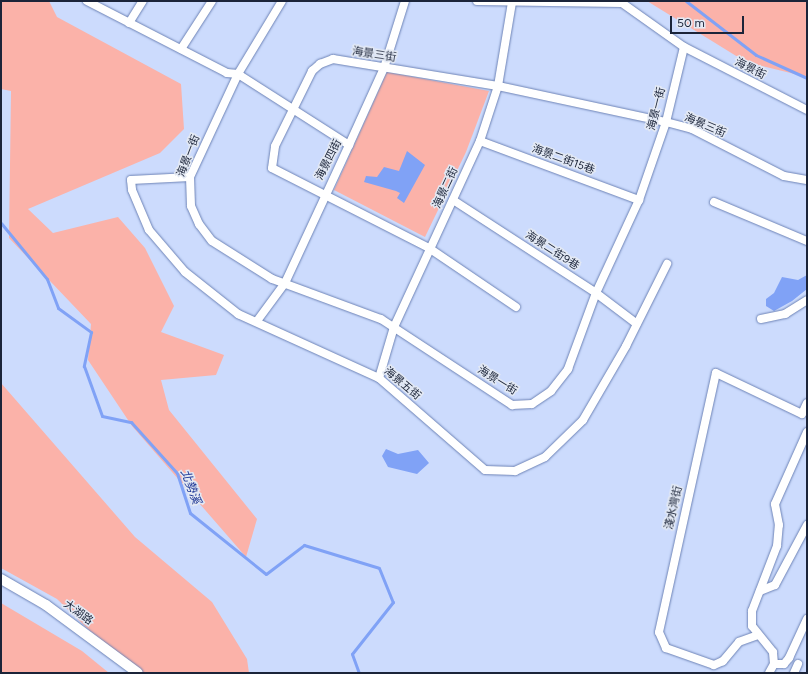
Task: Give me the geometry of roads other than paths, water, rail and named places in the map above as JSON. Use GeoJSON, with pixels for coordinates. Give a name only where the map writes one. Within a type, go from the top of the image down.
{"type":"FeatureCollection","features":[{"type":"Feature","properties":{"kind":"street"},"geometry":{"type":"LineString","coordinates":[[87,1],[227,73],[238,74],[349,145]]}},
{"type":"Feature","properties":{"kind":"street"},"geometry":{"type":"LineString","coordinates":[[129,23],[143,1]]}},
{"type":"Feature","properties":{"kind":"street"},"geometry":{"type":"LineString","coordinates":[[181,49],[212,1]]}},
{"type":"Feature","properties":{"kind":"street","name":"海景一街"},"geometry":{"type":"LineString","coordinates":[[282,1],[238,74],[190,177],[191,206],[212,241],[285,283],[394,327],[512,405],[532,404],[551,391],[568,369],[596,293],[639,200],[666,122],[684,47]]}},
{"type":"Feature","properties":{"kind":"street","name":"海景四街"},"geometry":{"type":"LineString","coordinates":[[257,321],[285,283],[324,194],[349,145],[384,68],[405,1]]}},
{"type":"Feature","properties":{"kind":"street"},"geometry":{"type":"LineString","coordinates":[[477,1],[622,3],[684,47]]}},
{"type":"Feature","properties":{"kind":"street","name":"海景二街"},"geometry":{"type":"LineString","coordinates":[[379,378],[394,327],[429,248],[480,142],[498,86],[512,2]]}},
{"type":"Feature","properties":{"kind":"street","name":"海景街"},"geometry":{"type":"LineString","coordinates":[[684,47],[807,110]]}},
{"type":"Feature","properties":{"kind":"street","name":"海景三街"},"geometry":{"type":"LineString","coordinates":[[516,307],[429,248],[272,168],[273,152],[312,71],[320,64],[333,59],[498,86],[666,122],[692,130],[784,176],[807,180]]}},
{"type":"Feature","properties":{"kind":"street","name":"海景二街15巷"},"geometry":{"type":"LineString","coordinates":[[480,142],[639,200]]}},
{"type":"Feature","properties":{"kind":"street","name":"海景五街"},"geometry":{"type":"LineString","coordinates":[[190,177],[131,180],[132,190],[149,230],[185,272],[238,314],[257,321],[379,378],[485,470],[515,471],[545,457],[583,420],[637,324],[667,264]]}},
{"type":"Feature","properties":{"kind":"street","name":"海景二街9巷"},"geometry":{"type":"LineString","coordinates":[[453,200],[596,293],[637,324]]}},
{"type":"Feature","properties":{"kind":"street"},"geometry":{"type":"LineString","coordinates":[[714,202],[807,241]]}},
{"type":"Feature","properties":{"kind":"street"},"geometry":{"type":"LineString","coordinates":[[761,319],[785,314],[807,300]]}},
{"type":"Feature","properties":{"kind":"street","name":"淺水灣街"},"geometry":{"type":"LineString","coordinates":[[758,635],[739,642],[723,661],[714,665],[695,661],[666,648],[659,632],[716,373],[802,414],[807,403]]}},
{"type":"Feature","properties":{"kind":"street"},"geometry":{"type":"LineString","coordinates":[[769,673],[774,664],[773,652],[752,626],[752,611],[776,546],[779,525],[775,504],[807,432]]}},
{"type":"Feature","properties":{"kind":"street"},"geometry":{"type":"LineString","coordinates":[[760,591],[775,585],[807,525]]}},
{"type":"Feature","properties":{"kind":"street","name":"大湖路"},"geometry":{"type":"LineString","coordinates":[[1,579],[46,605],[138,673]]}},
{"type":"Feature","properties":{"kind":"street"},"geometry":{"type":"LineString","coordinates":[[774,664],[784,664],[789,658],[807,619]]}},
{"type":"Feature","properties":{"kind":"street"},"geometry":{"type":"LineString","coordinates":[[794,673],[798,664]]}},
{"type":"Feature","properties":{"kind":"water"},"geometry":{"type":"Polygon","coordinates":[[[407,151],[425,165],[404,203],[397,198],[400,193],[364,182],[366,176],[377,177],[384,167],[399,171],[407,151]]]}},
{"type":"Feature","properties":{"kind":"water"},"geometry":{"type":"Polygon","coordinates":[[[807,275],[807,289],[792,301],[774,311],[766,306],[766,299],[774,293],[782,277],[798,280],[807,275]]]}},
{"type":"Feature","properties":{"kind":"water"},"geometry":{"type":"Polygon","coordinates":[[[386,449],[398,454],[418,450],[429,463],[417,474],[388,467],[382,456],[386,449]]]}},
{"type":"Feature","properties":{"kind":"waterway"},"geometry":{"type":"LineString","coordinates":[[686,1],[756,55],[807,78]]}},
{"type":"Feature","properties":{"kind":"waterway","name":"北勢溪"},"geometry":{"type":"LineString","coordinates":[[1,223],[47,279],[58,308],[91,332],[84,366],[102,416],[131,422],[177,473],[190,513],[266,574],[304,545],[379,568],[393,602],[352,654],[359,673]]}}]}
